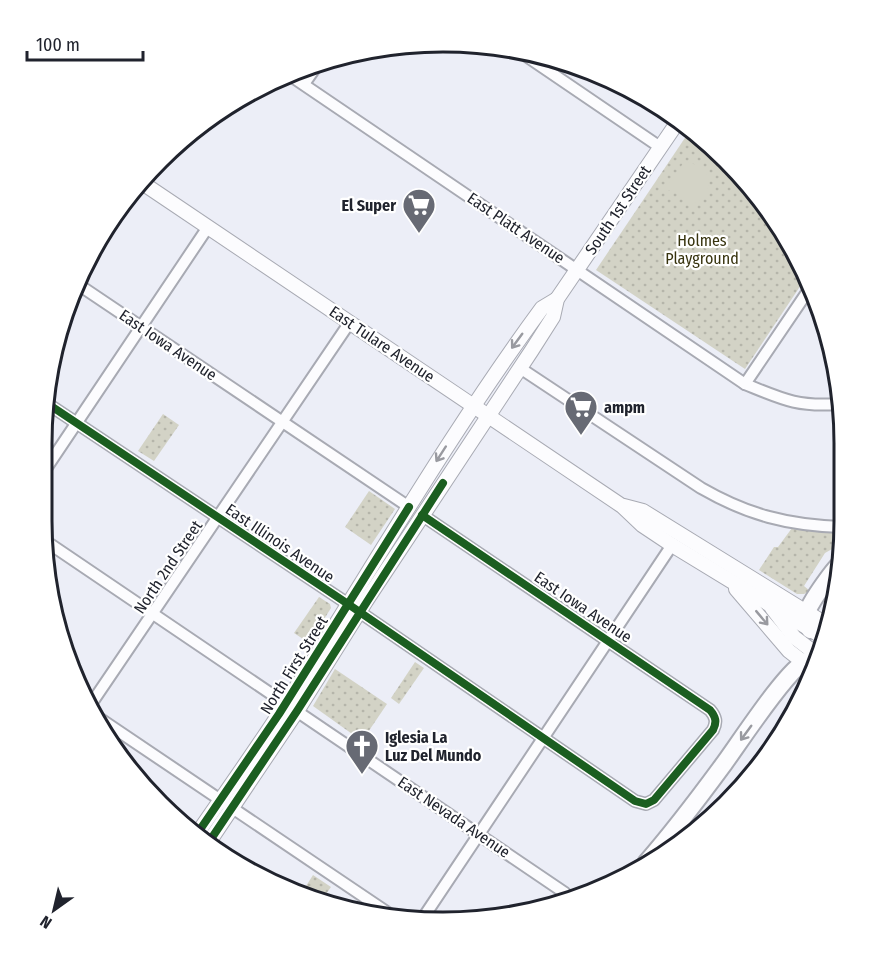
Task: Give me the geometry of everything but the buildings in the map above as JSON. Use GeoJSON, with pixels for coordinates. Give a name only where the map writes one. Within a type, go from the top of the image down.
{"type":"FeatureCollection","features":[{"type":"Feature","properties":{"kind":"highway"},"geometry":{"type":"LineString","coordinates":[[810,630],[806,621],[807,612],[830,576]]}},
{"type":"Feature","properties":{"kind":"highway"},"geometry":{"type":"LineString","coordinates":[[659,847],[694,805],[769,702],[805,670]]}},
{"type":"Feature","properties":{"kind":"main road","name":"South 1st Street"},"geometry":{"type":"LineString","coordinates":[[443,483],[553,317],[557,299],[674,127]]}},
{"type":"Feature","properties":{"kind":"main road","name":"East Tulare Avenue"},"geometry":{"type":"LineString","coordinates":[[149,187],[622,506],[634,517],[648,521],[669,534],[721,576],[817,634]]}},
{"type":"Feature","properties":{"kind":"main road","name":"South 1st Street"},"geometry":{"type":"LineString","coordinates":[[473,406],[542,308],[557,299]]}},
{"type":"Feature","properties":{"kind":"main road","name":"North First Street"},"geometry":{"type":"LineString","coordinates":[[211,835],[226,804],[292,707],[353,608],[409,507],[473,406]]}},
{"type":"Feature","properties":{"kind":"main road","name":"North First Street"},"geometry":{"type":"LineString","coordinates":[[353,608],[393,559],[443,483]]}},
{"type":"Feature","properties":{"kind":"main road","name":"East Tulare Avenue"},"geometry":{"type":"LineString","coordinates":[[622,506],[643,512],[675,539],[721,558],[821,621]]}},
{"type":"Feature","properties":{"kind":"main road"},"geometry":{"type":"LineString","coordinates":[[393,559],[393,547],[411,517],[409,507]]}},
{"type":"Feature","properties":{"kind":"main road"},"geometry":{"type":"LineString","coordinates":[[721,576],[751,605],[789,651],[808,663]]}},
{"type":"Feature","properties":{"kind":"main road"},"geometry":{"type":"LineString","coordinates":[[751,576],[795,638],[812,651]]}},
{"type":"Feature","properties":{"kind":"main road","name":"North First Street"},"geometry":{"type":"LineString","coordinates":[[202,828],[226,804]]}},
{"type":"Feature","properties":{"kind":"street"},"geometry":{"type":"LineString","coordinates":[[539,65],[660,147]]}},
{"type":"Feature","properties":{"kind":"street"},"geometry":{"type":"LineString","coordinates":[[304,84],[309,76]]}},
{"type":"Feature","properties":{"kind":"street","name":"East Platt Avenue"},"geometry":{"type":"LineString","coordinates":[[298,80],[745,384],[786,401],[815,405],[832,404]]}},
{"type":"Feature","properties":{"kind":"street"},"geometry":{"type":"LineString","coordinates":[[52,459],[208,227]]}},
{"type":"Feature","properties":{"kind":"street","name":"East Iowa Avenue"},"geometry":{"type":"LineString","coordinates":[[85,289],[409,507]]}},
{"type":"Feature","properties":{"kind":"street"},"geometry":{"type":"LineString","coordinates":[[745,384],[805,295]]}},
{"type":"Feature","properties":{"kind":"street","name":"North 2nd Street"},"geometry":{"type":"LineString","coordinates":[[95,698],[350,322]]}},
{"type":"Feature","properties":{"kind":"street"},"geometry":{"type":"LineString","coordinates":[[520,368],[701,488],[730,504],[782,521],[834,527]]}},
{"type":"Feature","properties":{"kind":"street","name":"East Illinois Avenue"},"geometry":{"type":"LineString","coordinates":[[54,408],[353,608],[635,801],[646,804]]}},
{"type":"Feature","properties":{"kind":"street","name":"East Iowa Avenue"},"geometry":{"type":"LineString","coordinates":[[422,515],[710,710],[716,721],[713,730],[654,800],[646,804]]}},
{"type":"Feature","properties":{"kind":"street"},"geometry":{"type":"LineString","coordinates":[[427,911],[675,539]]}},
{"type":"Feature","properties":{"kind":"street","name":"East Nevada Avenue"},"geometry":{"type":"LineString","coordinates":[[53,546],[564,892]]}},
{"type":"Feature","properties":{"kind":"street"},"geometry":{"type":"LineString","coordinates":[[111,726],[376,905]]}},
{"type":"Feature","properties":{"kind":"green space","name":"Holmes Playground"},"geometry":{"type":"Polygon","coordinates":[[[686,137],[720,167],[754,205],[782,248],[801,285],[745,369],[596,270],[686,137]]]}},
{"type":"Feature","properties":{"kind":"green space"},"geometry":{"type":"Polygon","coordinates":[[[688,162],[702,167],[709,184],[706,194],[691,204],[673,190],[666,190],[665,184],[672,182],[683,163],[688,162]]]}},
{"type":"Feature","properties":{"kind":"green space"},"geometry":{"type":"Polygon","coordinates":[[[163,414],[179,425],[154,461],[138,451],[163,414]]]}},
{"type":"Feature","properties":{"kind":"green space"},"geometry":{"type":"Polygon","coordinates":[[[369,491],[395,509],[371,545],[345,527],[369,491]]]}},
{"type":"Feature","properties":{"kind":"green space"},"geometry":{"type":"Polygon","coordinates":[[[792,528],[834,531],[834,548],[825,553],[804,586],[810,591],[804,594],[797,594],[759,570],[774,547],[778,547],[792,528]]]}},
{"type":"Feature","properties":{"kind":"green space"},"geometry":{"type":"Polygon","coordinates":[[[319,597],[330,604],[331,608],[309,643],[294,633],[319,597]]]}},
{"type":"Feature","properties":{"kind":"green space"},"geometry":{"type":"Polygon","coordinates":[[[415,662],[424,668],[399,704],[391,698],[415,662]]]}},
{"type":"Feature","properties":{"kind":"green space"},"geometry":{"type":"Polygon","coordinates":[[[335,669],[387,704],[362,741],[313,706],[335,669]]]}},
{"type":"Feature","properties":{"kind":"green space"},"geometry":{"type":"Polygon","coordinates":[[[313,875],[331,887],[326,893],[306,886],[313,875]]]}},
{"type":"Feature","properties":{"kind":"cycle path"},"geometry":{"type":"LineString","coordinates":[[54,408],[348,604],[635,801],[646,804],[654,800],[713,730],[715,720],[710,710],[422,515]]}},
{"type":"Feature","properties":{"kind":"cycle path"},"geometry":{"type":"LineString","coordinates":[[213,836],[297,711],[443,483]]}},
{"type":"Feature","properties":{"kind":"cycle path"},"geometry":{"type":"LineString","coordinates":[[201,828],[279,714],[409,507]]}},
{"type":"Feature","properties":{"kind":"place","name":"El Super"},"geometry":{"type":"Point","coordinates":[419,234]}},
{"type":"Feature","properties":{"kind":"place","name":"ampm"},"geometry":{"type":"Point","coordinates":[581,436]}},
{"type":"Feature","properties":{"kind":"place","name":"Iglesia La Luz Del Mundo"},"geometry":{"type":"Point","coordinates":[362,775]}}]}
